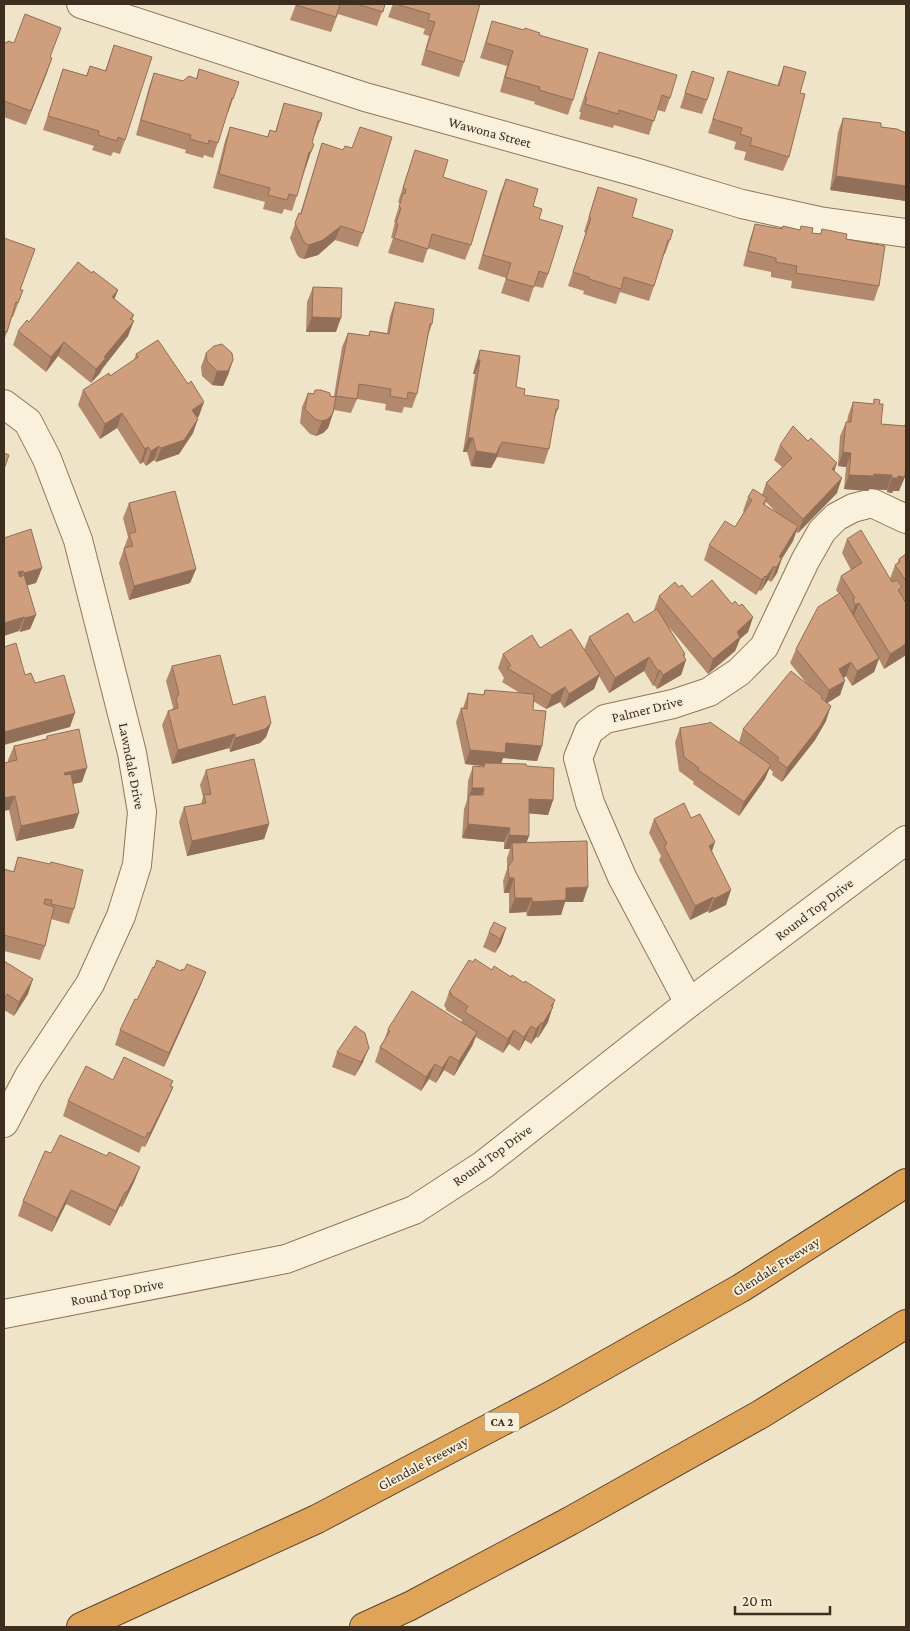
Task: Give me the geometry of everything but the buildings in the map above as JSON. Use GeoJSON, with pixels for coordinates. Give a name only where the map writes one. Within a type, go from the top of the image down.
{"type":"FeatureCollection","features":[{"type":"Feature","properties":{"kind":"highway","name":"Glendale Freeway"},"geometry":{"type":"LineString","coordinates":[[80,1627],[317,1519],[552,1395],[741,1288],[906,1183]]}},
{"type":"Feature","properties":{"kind":"highway"},"geometry":{"type":"LineString","coordinates":[[364,1627],[410,1606],[579,1516],[761,1414],[906,1324]]}},
{"type":"Feature","properties":{"kind":"street","name":"Wawona Street"},"geometry":{"type":"LineString","coordinates":[[80,4],[365,97],[626,169],[742,204],[819,221],[906,233]]}},
{"type":"Feature","properties":{"kind":"street","name":"Lawndale Drive"},"geometry":{"type":"LineString","coordinates":[[4,404],[28,422],[48,459],[78,540],[132,753],[142,812],[137,865],[121,916],[90,984],[29,1076],[4,1123]]}},
{"type":"Feature","properties":{"kind":"street","name":"Palmer Drive"},"geometry":{"type":"LineString","coordinates":[[689,1003],[622,877],[590,803],[578,758],[589,731],[605,720],[673,704],[709,692],[739,672],[764,647],[805,561],[822,531],[836,517],[853,508],[872,503],[906,519]]}},
{"type":"Feature","properties":{"kind":"street","name":"Round Top Drive"},"geometry":{"type":"LineString","coordinates":[[4,1314],[286,1259],[414,1210],[483,1165],[689,1003],[906,840]]}}]}
